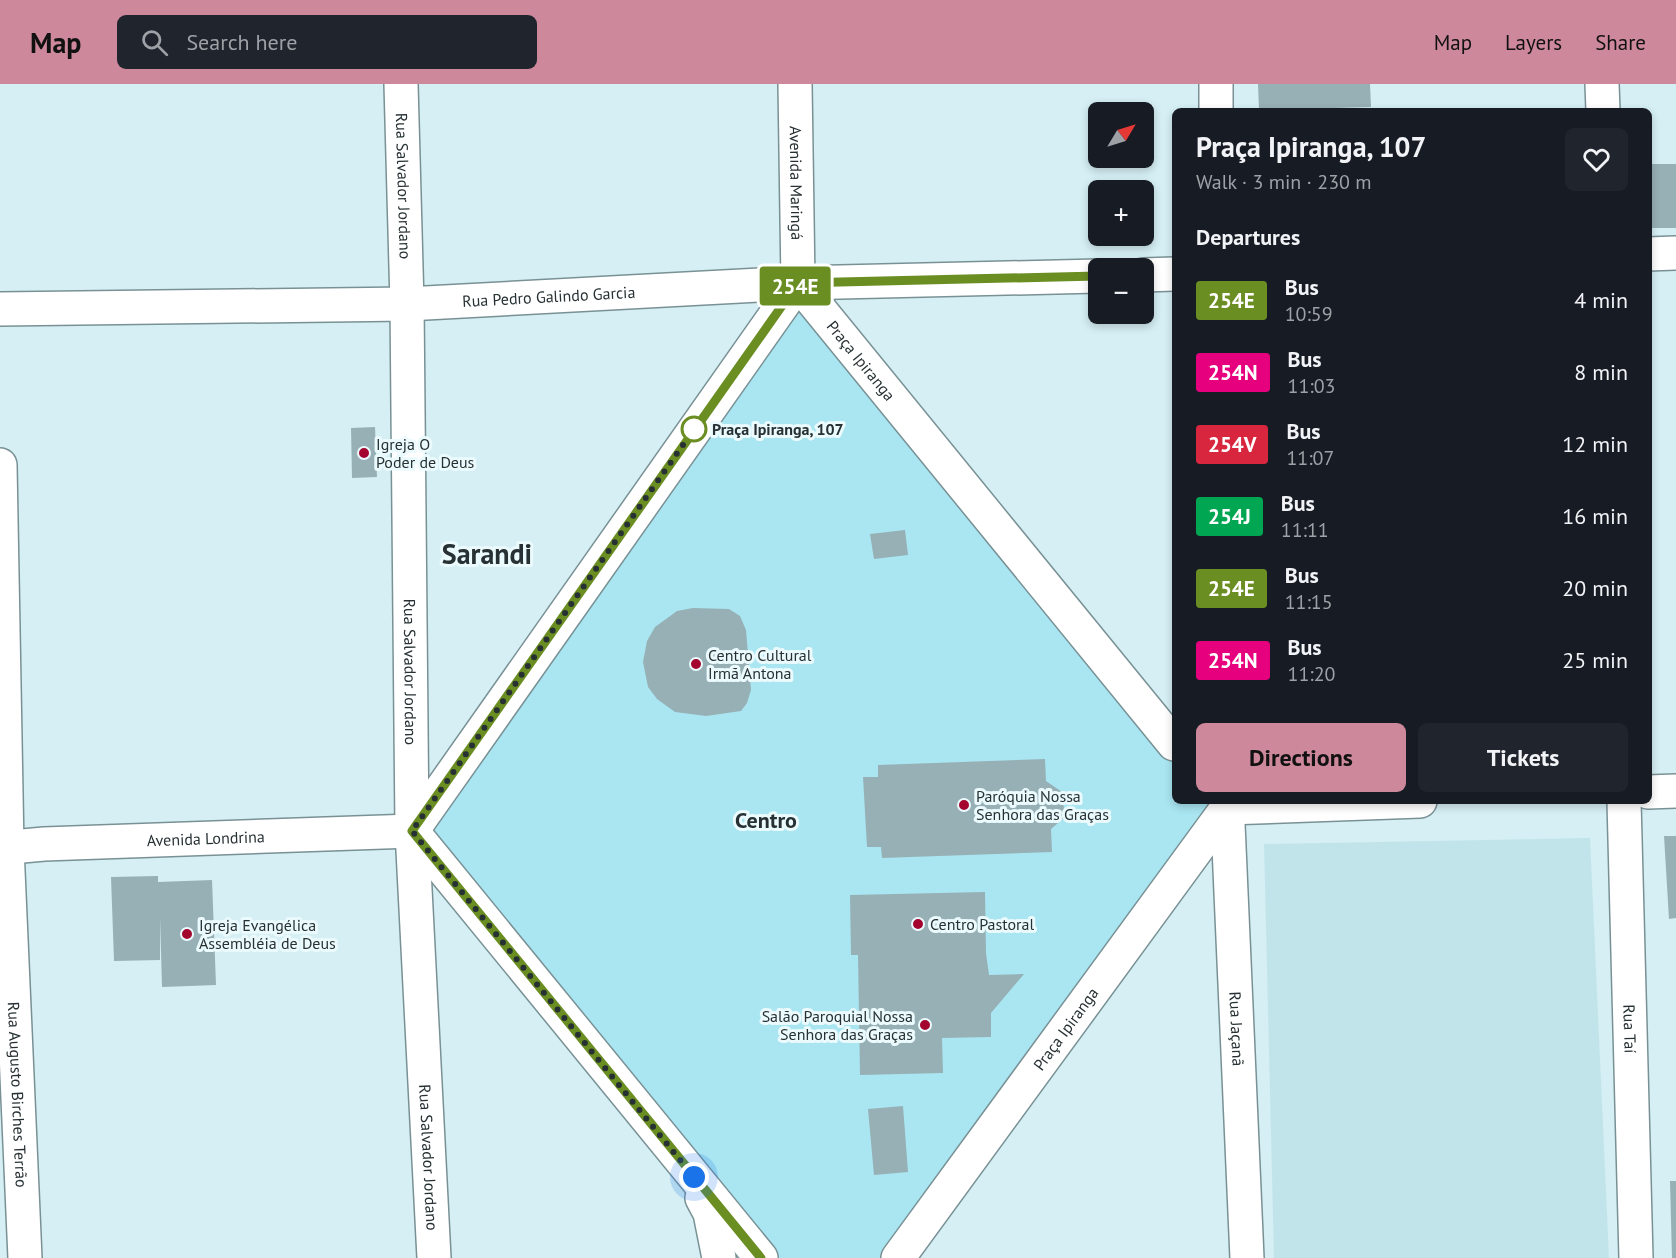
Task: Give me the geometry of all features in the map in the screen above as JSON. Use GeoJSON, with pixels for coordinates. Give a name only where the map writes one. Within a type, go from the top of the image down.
{"type":"FeatureCollection","features":[{"type":"Feature","properties":{"kind":"street","name":"Rua Salvador Jordano"},"geometry":{"type":"LineString","coordinates":[[401,84],[407,304],[412,831],[434,1258]]}},
{"type":"Feature","properties":{"kind":"street","name":"Avenida Maringá"},"geometry":{"type":"LineString","coordinates":[[795,84],[798,283]]}},
{"type":"Feature","properties":{"kind":"street"},"geometry":{"type":"LineString","coordinates":[[1216,84],[1216,108]]}},
{"type":"Feature","properties":{"kind":"street"},"geometry":{"type":"LineString","coordinates":[[1602,84],[1603,108]]}},
{"type":"Feature","properties":{"kind":"street"},"geometry":{"type":"LineString","coordinates":[[1652,254],[1676,253]]}},
{"type":"Feature","properties":{"kind":"street"},"geometry":{"type":"LineString","coordinates":[[1154,275],[1172,274]]}},
{"type":"Feature","properties":{"kind":"street","name":"Rua Pedro Galindo Garcia"},"geometry":{"type":"LineString","coordinates":[[0,309],[407,304],[798,283],[1088,276]]}},
{"type":"Feature","properties":{"kind":"street","name":"Praça Ipiranga"},"geometry":{"type":"LineString","coordinates":[[798,283],[1172,742]]}},
{"type":"Feature","properties":{"kind":"street"},"geometry":{"type":"LineString","coordinates":[[761,1258],[412,831],[798,283]]}},
{"type":"Feature","properties":{"kind":"street","name":"Rua Augusto Birches Terrão"},"geometry":{"type":"LineString","coordinates":[[0,465],[4,848],[11,894],[25,1258]]}},
{"type":"Feature","properties":{"kind":"street"},"geometry":{"type":"LineString","coordinates":[[1652,792],[1676,791]]}},
{"type":"Feature","properties":{"kind":"street","name":"Praça Ipiranga"},"geometry":{"type":"LineString","coordinates":[[898,1258],[1224,804]]}},
{"type":"Feature","properties":{"kind":"street","name":"Rua Jaçanã"},"geometry":{"type":"LineString","coordinates":[[1225,804],[1247,1258]]}},
{"type":"Feature","properties":{"kind":"street","name":"Rua Taí"},"geometry":{"type":"LineString","coordinates":[[1624,804],[1636,1258]]}},
{"type":"Feature","properties":{"kind":"street","name":"Avenida Londrina"},"geometry":{"type":"LineString","coordinates":[[4,848],[44,844],[412,831]]}},
{"type":"Feature","properties":{"kind":"street"},"geometry":{"type":"LineString","coordinates":[[680,1160],[710,1213],[719,1258]]}},
{"type":"Feature","properties":{"kind":"shaded area"},"geometry":{"type":"Polygon","coordinates":[[[798,283],[1172,742],[1172,804],[1219,804],[898,1258],[761,1258],[412,831],[798,283]]]}},
{"type":"Feature","properties":{"kind":"shaded area"},"geometry":{"type":"Polygon","coordinates":[[[1590,838],[1609,1258],[1274,1258],[1264,844],[1590,838]]]}},
{"type":"Feature","properties":{"kind":"building"},"geometry":{"type":"Polygon","coordinates":[[[1258,84],[1370,84],[1371,107],[1259,108],[1258,84]]]}},
{"type":"Feature","properties":{"kind":"building"},"geometry":{"type":"Polygon","coordinates":[[[1652,164],[1676,164],[1676,228],[1652,228],[1652,164]]]}},
{"type":"Feature","properties":{"kind":"building","name":"Igreja O Poder de Deus"},"geometry":{"type":"Polygon","coordinates":[[[375,427],[377,477],[352,478],[351,428],[375,427]]]}},
{"type":"Feature","properties":{"kind":"building"},"geometry":{"type":"Polygon","coordinates":[[[905,530],[908,555],[874,559],[870,534],[905,530]]]}},
{"type":"Feature","properties":{"kind":"building","name":"Centro Cultural Irmã Antona"},"geometry":{"type":"Polygon","coordinates":[[[693,608],[729,609],[740,616],[746,630],[751,690],[747,703],[741,711],[706,716],[675,712],[657,699],[648,687],[643,662],[647,641],[655,627],[677,611],[693,608]]]}},
{"type":"Feature","properties":{"kind":"building","name":"Paróquia Nossa Senhora das Graças"},"geometry":{"type":"Polygon","coordinates":[[[1045,759],[1046,781],[1062,792],[1065,817],[1051,829],[1052,852],[882,858],[881,847],[867,847],[863,777],[878,777],[878,765],[1045,759]]]}},
{"type":"Feature","properties":{"kind":"building"},"geometry":{"type":"Polygon","coordinates":[[[1664,836],[1676,836],[1676,918],[1669,919],[1664,836]]]}},
{"type":"Feature","properties":{"kind":"building"},"geometry":{"type":"Polygon","coordinates":[[[158,876],[158,882],[212,880],[216,985],[162,987],[160,917],[160,960],[114,961],[111,877],[158,876]]]}},
{"type":"Feature","properties":{"kind":"building","name":"Salão Paroquial Nossa Senhora das Graças"},"geometry":{"type":"Polygon","coordinates":[[[985,892],[986,953],[989,975],[1024,974],[991,1013],[991,1037],[942,1038],[943,1073],[860,1075],[858,955],[851,955],[850,895],[985,892]]]}},
{"type":"Feature","properties":{"kind":"building"},"geometry":{"type":"Polygon","coordinates":[[[903,1106],[908,1172],[874,1175],[868,1109],[903,1106]]]}},
{"type":"Feature","properties":{"kind":"building"},"geometry":{"type":"Polygon","coordinates":[[[1670,1181],[1676,1181],[1676,1258],[1672,1258],[1670,1181]]]}},
{"type":"Feature","properties":{"kind":"bus line","name":"254E"},"geometry":{"type":"LineString","coordinates":[[761,1258],[412,831],[798,283],[1088,276]]}},
{"type":"Feature","properties":{"kind":"place","name":"Praça Ipiranga, 107"},"geometry":{"type":"Point","coordinates":[694,429]}},
{"type":"Feature","properties":{"kind":"place","name":"Igreja O Poder de Deus"},"geometry":{"type":"Point","coordinates":[364,453]}},
{"type":"Feature","properties":{"kind":"place","name":"Centro Cultural Irmã Antona"},"geometry":{"type":"Point","coordinates":[696,664]}},
{"type":"Feature","properties":{"kind":"place","name":"Paróquia Nossa Senhora das Graças"},"geometry":{"type":"Point","coordinates":[964,805]}},
{"type":"Feature","properties":{"kind":"place","name":"Centro Pastoral"},"geometry":{"type":"Point","coordinates":[918,924]}},
{"type":"Feature","properties":{"kind":"place","name":"Igreja Evangélica Assembléia de Deus"},"geometry":{"type":"Point","coordinates":[187,934]}},
{"type":"Feature","properties":{"kind":"place","name":"Salão Paroquial Nossa Senhora das Graças"},"geometry":{"type":"Point","coordinates":[925,1025]}},
{"type":"Feature","properties":{"kind":"district","name":"Sarandi"},"geometry":{"type":"Point","coordinates":[487,554]}},
{"type":"Feature","properties":{"kind":"district","name":"Centro"},"geometry":{"type":"Point","coordinates":[766,820]}},
{"type":"Feature","properties":{"kind":"route"},"geometry":{"type":"LineString","coordinates":[[694,429],[697,425],[412,831],[694,1177]]}}]}
